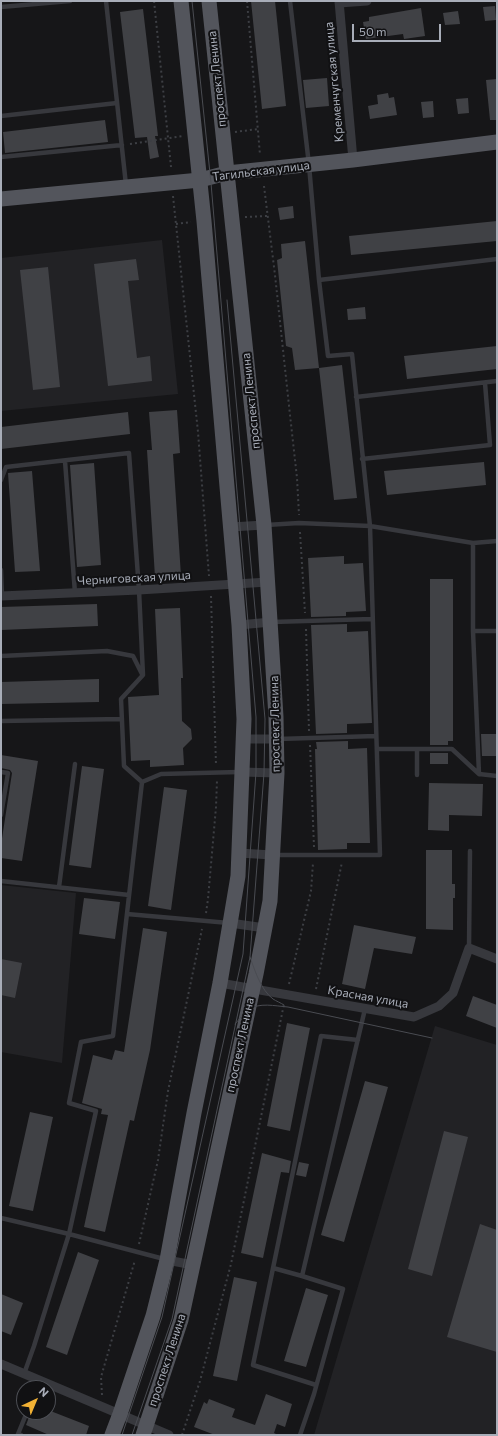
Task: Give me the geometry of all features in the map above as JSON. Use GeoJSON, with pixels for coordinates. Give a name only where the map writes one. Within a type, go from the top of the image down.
{"type":"FeatureCollection","features":[{"type":"Feature","properties":{"kind":"main road"},"geometry":{"type":"LineString","coordinates":[[112,1435],[114,1411],[153,1316],[167,1260],[220,983],[238,876],[244,719],[236,584],[200,180],[181,1]]}},
{"type":"Feature","properties":{"kind":"main road","name":"проспект Ленина"},"geometry":{"type":"LineString","coordinates":[[144,1430],[181,1320],[265,928],[270,901],[277,773],[277,739],[271,622],[264,525],[209,1]]}},
{"type":"Feature","properties":{"kind":"main road","name":"Тагильская улица"},"geometry":{"type":"LineString","coordinates":[[1,200],[200,180],[227,173],[353,160],[497,142]]}},
{"type":"Feature","properties":{"kind":"street"},"geometry":{"type":"LineString","coordinates":[[339,2],[367,1]]}},
{"type":"Feature","properties":{"kind":"street","name":"Кременчугская улица"},"geometry":{"type":"LineString","coordinates":[[339,2],[353,160]]}},
{"type":"Feature","properties":{"kind":"street"},"geometry":{"type":"LineString","coordinates":[[231,527],[264,525]]}},
{"type":"Feature","properties":{"kind":"street","name":"Черниговская улица"},"geometry":{"type":"LineString","coordinates":[[2,596],[139,590],[268,582]]}},
{"type":"Feature","properties":{"kind":"street"},"geometry":{"type":"LineString","coordinates":[[238,625],[271,622]]}},
{"type":"Feature","properties":{"kind":"street"},"geometry":{"type":"LineString","coordinates":[[244,740],[277,739]]}},
{"type":"Feature","properties":{"kind":"street"},"geometry":{"type":"LineString","coordinates":[[242,772],[277,773]]}},
{"type":"Feature","properties":{"kind":"street"},"geometry":{"type":"LineString","coordinates":[[239,853],[272,855]]}},
{"type":"Feature","properties":{"kind":"street"},"geometry":{"type":"LineString","coordinates":[[230,923],[265,928]]}},
{"type":"Feature","properties":{"kind":"street"},"geometry":{"type":"LineString","coordinates":[[469,948],[497,959]]}},
{"type":"Feature","properties":{"kind":"street","name":"Красная улица"},"geometry":{"type":"LineString","coordinates":[[220,983],[414,1017],[439,1006],[453,993],[469,948]]}},
{"type":"Feature","properties":{"kind":"street"},"geometry":{"type":"LineString","coordinates":[[167,1260],[193,1265]]}},
{"type":"Feature","properties":{"kind":"street"},"geometry":{"type":"LineString","coordinates":[[1,1364],[39,1382],[114,1411],[144,1430],[169,1435]]}},
{"type":"Feature","properties":{"kind":"lane"},"geometry":{"type":"LineString","coordinates":[[1,8],[70,1]]}},
{"type":"Feature","properties":{"kind":"lane"},"geometry":{"type":"LineString","coordinates":[[106,1],[127,187]]}},
{"type":"Feature","properties":{"kind":"lane"},"geometry":{"type":"LineString","coordinates":[[272,855],[380,855],[370,526],[352,354],[328,356],[319,280],[309,165],[290,1]]}},
{"type":"Feature","properties":{"kind":"lane"},"geometry":{"type":"LineString","coordinates":[[1,116],[117,103]]}},
{"type":"Feature","properties":{"kind":"lane"},"geometry":{"type":"LineString","coordinates":[[1,157],[122,145]]}},
{"type":"Feature","properties":{"kind":"lane"},"geometry":{"type":"LineString","coordinates":[[319,280],[497,259]]}},
{"type":"Feature","properties":{"kind":"lane"},"geometry":{"type":"LineString","coordinates":[[356,397],[497,381]]}},
{"type":"Feature","properties":{"kind":"lane"},"geometry":{"type":"LineString","coordinates":[[362,459],[490,445],[485,383]]}},
{"type":"Feature","properties":{"kind":"lane"},"geometry":{"type":"LineString","coordinates":[[1,480],[6,467],[129,454],[139,590],[142,675],[120,699],[124,766],[142,782]]}},
{"type":"Feature","properties":{"kind":"lane"},"geometry":{"type":"LineString","coordinates":[[65,461],[75,593]]}},
{"type":"Feature","properties":{"kind":"lane"},"geometry":{"type":"LineString","coordinates":[[264,525],[299,523],[370,526],[472,543],[497,541]]}},
{"type":"Feature","properties":{"kind":"lane"},"geometry":{"type":"LineString","coordinates":[[472,543],[473,631],[479,774]]}},
{"type":"Feature","properties":{"kind":"lane"},"geometry":{"type":"LineString","coordinates":[[1,570],[2,596]]}},
{"type":"Feature","properties":{"kind":"lane"},"geometry":{"type":"LineString","coordinates":[[271,622],[372,619]]}},
{"type":"Feature","properties":{"kind":"lane"},"geometry":{"type":"LineString","coordinates":[[473,631],[497,631]]}},
{"type":"Feature","properties":{"kind":"lane"},"geometry":{"type":"LineString","coordinates":[[1,656],[107,651],[133,656],[142,675]]}},
{"type":"Feature","properties":{"kind":"lane"},"geometry":{"type":"LineString","coordinates":[[1,721],[122,719]]}},
{"type":"Feature","properties":{"kind":"lane"},"geometry":{"type":"LineString","coordinates":[[277,739],[376,736]]}},
{"type":"Feature","properties":{"kind":"lane"},"geometry":{"type":"LineString","coordinates":[[377,749],[452,749],[479,774],[497,776]]}},
{"type":"Feature","properties":{"kind":"lane"},"geometry":{"type":"LineString","coordinates":[[417,750],[418,776]]}},
{"type":"Feature","properties":{"kind":"lane"},"geometry":{"type":"LineString","coordinates":[[59,887],[75,764]]}},
{"type":"Feature","properties":{"kind":"lane"},"geometry":{"type":"LineString","coordinates":[[1,772],[8,773],[1,815]]}},
{"type":"Feature","properties":{"kind":"lane"},"geometry":{"type":"LineString","coordinates":[[142,782],[160,774],[242,772]]}},
{"type":"Feature","properties":{"kind":"lane"},"geometry":{"type":"LineString","coordinates":[[24,1374],[69,1234],[96,1111],[69,1104],[80,1042],[113,1036],[142,782]]}},
{"type":"Feature","properties":{"kind":"lane"},"geometry":{"type":"LineString","coordinates":[[469,948],[470,851]]}},
{"type":"Feature","properties":{"kind":"lane"},"geometry":{"type":"LineString","coordinates":[[1,881],[129,895]]}},
{"type":"Feature","properties":{"kind":"lane"},"geometry":{"type":"LineString","coordinates":[[127,914],[230,923]]}},
{"type":"Feature","properties":{"kind":"lane"},"geometry":{"type":"LineString","coordinates":[[302,1276],[365,1008]]}},
{"type":"Feature","properties":{"kind":"lane"},"geometry":{"type":"LineString","coordinates":[[316,1385],[253,1365],[321,1036],[358,1040]]}},
{"type":"Feature","properties":{"kind":"lane"},"geometry":{"type":"LineString","coordinates":[[1,1218],[167,1260]]}},
{"type":"Feature","properties":{"kind":"lane"},"geometry":{"type":"LineString","coordinates":[[273,1268],[344,1289],[300,1435]]}},
{"type":"Feature","properties":{"kind":"lane"},"geometry":{"type":"LineString","coordinates":[[21,1435],[18,1434],[24,1420]]}},
{"type":"Feature","properties":{"kind":"path"},"geometry":{"type":"LineString","coordinates":[[154,1],[171,167]]}},
{"type":"Feature","properties":{"kind":"path"},"geometry":{"type":"LineString","coordinates":[[247,1],[260,155]]}},
{"type":"Feature","properties":{"kind":"path"},"geometry":{"type":"LineString","coordinates":[[232,132],[258,129]]}},
{"type":"Feature","properties":{"kind":"path"},"geometry":{"type":"LineString","coordinates":[[122,145],[186,136]]}},
{"type":"Feature","properties":{"kind":"path"},"geometry":{"type":"LineString","coordinates":[[114,1411],[101,1393],[102,1376],[137,1253],[158,1160],[168,1092],[198,954],[208,899],[216,807],[217,773],[210,586],[198,432],[173,196]]}},
{"type":"Feature","properties":{"kind":"path"},"geometry":{"type":"LineString","coordinates":[[242,218],[267,216]]}},
{"type":"Feature","properties":{"kind":"path"},"geometry":{"type":"LineString","coordinates":[[176,224],[195,222]]}},
{"type":"Feature","properties":{"kind":"path"},"geometry":{"type":"LineString","coordinates":[[314,999],[344,855]]}},
{"type":"Feature","properties":{"kind":"shaded area"},"geometry":{"type":"Polygon","coordinates":[[[162,240],[178,394],[1,411],[1,258],[162,240]]]}},
{"type":"Feature","properties":{"kind":"shaded area"},"geometry":{"type":"Polygon","coordinates":[[[1,885],[76,893],[62,1063],[1,1052],[1,885]]]}},
{"type":"Feature","properties":{"kind":"shaded area"},"geometry":{"type":"Polygon","coordinates":[[[435,1026],[497,1045],[497,1435],[314,1435],[435,1026]]]}},
{"type":"Feature","properties":{"kind":"building"},"geometry":{"type":"Polygon","coordinates":[[[251,1],[275,1],[286,106],[262,109],[251,1]]]}},
{"type":"Feature","properties":{"kind":"building"},"geometry":{"type":"Polygon","coordinates":[[[495,6],[496,20],[485,21],[483,7],[495,6]]]}},
{"type":"Feature","properties":{"kind":"building"},"geometry":{"type":"Polygon","coordinates":[[[421,8],[425,36],[404,39],[403,34],[366,39],[363,22],[369,21],[369,17],[421,8]]]}},
{"type":"Feature","properties":{"kind":"building"},"geometry":{"type":"Polygon","coordinates":[[[143,9],[158,136],[155,136],[159,157],[150,159],[147,137],[135,138],[120,12],[143,9]]]}},
{"type":"Feature","properties":{"kind":"building"},"geometry":{"type":"Polygon","coordinates":[[[458,11],[460,24],[445,25],[443,13],[458,11]]]}},
{"type":"Feature","properties":{"kind":"building"},"geometry":{"type":"Polygon","coordinates":[[[327,78],[329,106],[306,108],[303,80],[327,78]]]}},
{"type":"Feature","properties":{"kind":"building"},"geometry":{"type":"Polygon","coordinates":[[[497,79],[497,120],[490,120],[486,80],[497,79]]]}},
{"type":"Feature","properties":{"kind":"building"},"geometry":{"type":"Polygon","coordinates":[[[388,93],[389,98],[394,97],[397,115],[370,119],[368,106],[378,104],[377,95],[388,93]]]}},
{"type":"Feature","properties":{"kind":"building"},"geometry":{"type":"Polygon","coordinates":[[[468,98],[469,113],[458,114],[456,99],[468,98]]]}},
{"type":"Feature","properties":{"kind":"building"},"geometry":{"type":"Polygon","coordinates":[[[433,101],[434,117],[423,118],[421,102],[433,101]]]}},
{"type":"Feature","properties":{"kind":"building"},"geometry":{"type":"Polygon","coordinates":[[[105,120],[108,142],[5,153],[3,132],[105,120]]]}},
{"type":"Feature","properties":{"kind":"building"},"geometry":{"type":"Polygon","coordinates":[[[293,206],[294,218],[280,220],[278,208],[293,206]]]}},
{"type":"Feature","properties":{"kind":"building"},"geometry":{"type":"Polygon","coordinates":[[[497,221],[497,241],[351,255],[349,236],[497,221]]]}},
{"type":"Feature","properties":{"kind":"building"},"geometry":{"type":"Polygon","coordinates":[[[305,241],[319,368],[295,370],[292,348],[286,346],[277,260],[282,258],[281,244],[305,241]]]}},
{"type":"Feature","properties":{"kind":"building"},"geometry":{"type":"Polygon","coordinates":[[[136,259],[139,280],[128,281],[137,358],[150,356],[152,381],[108,386],[94,264],[136,259]]]}},
{"type":"Feature","properties":{"kind":"building"},"geometry":{"type":"Polygon","coordinates":[[[48,267],[60,387],[33,390],[20,270],[48,267]]]}},
{"type":"Feature","properties":{"kind":"building"},"geometry":{"type":"Polygon","coordinates":[[[365,307],[366,319],[348,320],[347,309],[365,307]]]}},
{"type":"Feature","properties":{"kind":"building"},"geometry":{"type":"Polygon","coordinates":[[[497,346],[497,369],[407,379],[404,356],[497,346]]]}},
{"type":"Feature","properties":{"kind":"building"},"geometry":{"type":"Polygon","coordinates":[[[342,365],[357,498],[334,500],[319,368],[342,365]]]}},
{"type":"Feature","properties":{"kind":"building"},"geometry":{"type":"Polygon","coordinates":[[[177,410],[180,453],[173,454],[181,576],[155,577],[147,450],[152,450],[149,412],[177,410]]]}},
{"type":"Feature","properties":{"kind":"building"},"geometry":{"type":"Polygon","coordinates":[[[128,412],[130,434],[1,449],[1,427],[128,412]]]}},
{"type":"Feature","properties":{"kind":"building"},"geometry":{"type":"Polygon","coordinates":[[[484,462],[486,485],[387,495],[384,471],[484,462]]]}},
{"type":"Feature","properties":{"kind":"building"},"geometry":{"type":"Polygon","coordinates":[[[94,463],[101,565],[77,567],[70,465],[94,463]]]}},
{"type":"Feature","properties":{"kind":"building"},"geometry":{"type":"Polygon","coordinates":[[[32,471],[40,571],[15,572],[8,473],[32,471]]]}},
{"type":"Feature","properties":{"kind":"building"},"geometry":{"type":"Polygon","coordinates":[[[344,556],[344,564],[363,563],[366,611],[346,612],[346,616],[311,617],[308,558],[344,556]]]}},
{"type":"Feature","properties":{"kind":"building"},"geometry":{"type":"Polygon","coordinates":[[[430,579],[453,579],[453,741],[448,741],[448,745],[430,745],[430,579]]]}},
{"type":"Feature","properties":{"kind":"building"},"geometry":{"type":"Polygon","coordinates":[[[97,604],[98,626],[1,630],[1,607],[97,604]]]}},
{"type":"Feature","properties":{"kind":"building"},"geometry":{"type":"Polygon","coordinates":[[[180,608],[183,678],[181,678],[182,721],[191,729],[192,739],[183,748],[184,765],[150,767],[150,760],[131,761],[128,697],[159,695],[155,609],[180,608]]]}},
{"type":"Feature","properties":{"kind":"building"},"geometry":{"type":"Polygon","coordinates":[[[347,624],[347,632],[368,631],[372,723],[347,724],[347,733],[316,734],[311,625],[347,624]]]}},
{"type":"Feature","properties":{"kind":"building"},"geometry":{"type":"Polygon","coordinates":[[[99,679],[99,702],[1,704],[1,682],[99,679]]]}},
{"type":"Feature","properties":{"kind":"building"},"geometry":{"type":"Polygon","coordinates":[[[481,734],[497,734],[497,756],[482,756],[481,734]]]}},
{"type":"Feature","properties":{"kind":"building"},"geometry":{"type":"Polygon","coordinates":[[[348,741],[348,749],[367,748],[370,843],[347,843],[347,849],[318,850],[316,742],[348,741]]]}},
{"type":"Feature","properties":{"kind":"building"},"geometry":{"type":"Polygon","coordinates":[[[430,753],[448,753],[448,764],[430,764],[430,753]]]}},
{"type":"Feature","properties":{"kind":"building"},"geometry":{"type":"Polygon","coordinates":[[[1,755],[38,761],[22,861],[1,858],[1,845],[12,773],[10,770],[1,768],[1,755]]]}},
{"type":"Feature","properties":{"kind":"building"},"geometry":{"type":"Polygon","coordinates":[[[82,766],[104,769],[91,868],[69,865],[82,766]]]}},
{"type":"Feature","properties":{"kind":"building"},"geometry":{"type":"Polygon","coordinates":[[[429,783],[483,784],[482,816],[449,815],[449,831],[428,830],[429,783]]]}},
{"type":"Feature","properties":{"kind":"building"},"geometry":{"type":"Polygon","coordinates":[[[164,787],[187,790],[171,910],[148,906],[164,787]]]}},
{"type":"Feature","properties":{"kind":"building"},"geometry":{"type":"Polygon","coordinates":[[[426,850],[452,850],[452,884],[455,884],[455,898],[453,898],[453,930],[426,929],[426,850]]]}},
{"type":"Feature","properties":{"kind":"building"},"geometry":{"type":"Polygon","coordinates":[[[84,898],[120,902],[115,939],[79,934],[84,898]]]}},
{"type":"Feature","properties":{"kind":"building"},"geometry":{"type":"Polygon","coordinates":[[[354,925],[416,937],[412,954],[374,948],[365,989],[342,984],[354,925]]]}},
{"type":"Feature","properties":{"kind":"building"},"geometry":{"type":"Polygon","coordinates":[[[143,928],[167,932],[150,1050],[134,1121],[130,1120],[105,1232],[84,1227],[108,1115],[101,1114],[102,1109],[82,1103],[93,1055],[112,1060],[115,1050],[124,1052],[143,928]]]}},
{"type":"Feature","properties":{"kind":"building"},"geometry":{"type":"Polygon","coordinates":[[[1,959],[22,963],[15,998],[1,995],[1,959]]]}},
{"type":"Feature","properties":{"kind":"building"},"geometry":{"type":"Polygon","coordinates":[[[473,996],[497,1005],[497,1028],[466,1016],[473,996]]]}},
{"type":"Feature","properties":{"kind":"building"},"geometry":{"type":"Polygon","coordinates":[[[287,1023],[310,1028],[290,1131],[267,1126],[287,1023]]]}},
{"type":"Feature","properties":{"kind":"building"},"geometry":{"type":"Polygon","coordinates":[[[365,1081],[388,1087],[344,1242],[321,1235],[365,1081]]]}},
{"type":"Feature","properties":{"kind":"building"},"geometry":{"type":"Polygon","coordinates":[[[30,1112],[53,1117],[33,1211],[9,1206],[30,1112]]]}},
{"type":"Feature","properties":{"kind":"building"},"geometry":{"type":"Polygon","coordinates":[[[444,1131],[468,1137],[432,1276],[408,1269],[444,1131]]]}},
{"type":"Feature","properties":{"kind":"building"},"geometry":{"type":"Polygon","coordinates":[[[262,1153],[291,1161],[289,1173],[281,1172],[263,1258],[241,1253],[262,1153]]]}},
{"type":"Feature","properties":{"kind":"building"},"geometry":{"type":"Polygon","coordinates":[[[299,1162],[309,1164],[306,1177],[296,1175],[299,1162]]]}},
{"type":"Feature","properties":{"kind":"building"},"geometry":{"type":"Polygon","coordinates":[[[480,1224],[497,1230],[497,1352],[447,1337],[480,1224]]]}},
{"type":"Feature","properties":{"kind":"building"},"geometry":{"type":"Polygon","coordinates":[[[78,1252],[99,1260],[67,1355],[46,1347],[78,1252]]]}},
{"type":"Feature","properties":{"kind":"building"},"geometry":{"type":"Polygon","coordinates":[[[234,1277],[257,1282],[237,1381],[213,1376],[234,1277]]]}},
{"type":"Feature","properties":{"kind":"building"},"geometry":{"type":"Polygon","coordinates":[[[306,1288],[328,1295],[306,1367],[284,1361],[306,1288]]]}},
{"type":"Feature","properties":{"kind":"building"},"geometry":{"type":"Polygon","coordinates":[[[1,1294],[23,1303],[11,1335],[1,1331],[1,1294]]]}},
{"type":"Feature","properties":{"kind":"building"},"geometry":{"type":"Polygon","coordinates":[[[266,1394],[292,1404],[285,1427],[277,1424],[274,1433],[278,1435],[215,1435],[194,1427],[204,1402],[207,1404],[209,1399],[235,1409],[232,1417],[255,1425],[266,1394]]]}},
{"type":"Feature","properties":{"kind":"building"},"geometry":{"type":"Polygon","coordinates":[[[56,1413],[89,1426],[86,1435],[49,1435],[26,1425],[28,1420],[56,1420],[56,1413]]]}},
{"type":"Feature","properties":{"kind":"tram line"},"geometry":{"type":"LineString","coordinates":[[122,1435],[162,1317],[243,954],[256,772],[256,717],[211,183],[192,1]]}},
{"type":"Feature","properties":{"kind":"tram line"},"geometry":{"type":"LineString","coordinates":[[132,1435],[172,1319],[250,957],[264,773],[265,719],[227,300]]}},
{"type":"Feature","properties":{"kind":"tram line"},"geometry":{"type":"LineString","coordinates":[[250,957],[265,991],[273,999],[284,1005]]}},
{"type":"Feature","properties":{"kind":"tram line"},"geometry":{"type":"LineString","coordinates":[[235,1024],[248,1010],[257,1006],[273,1005],[432,1038]]}}]}
